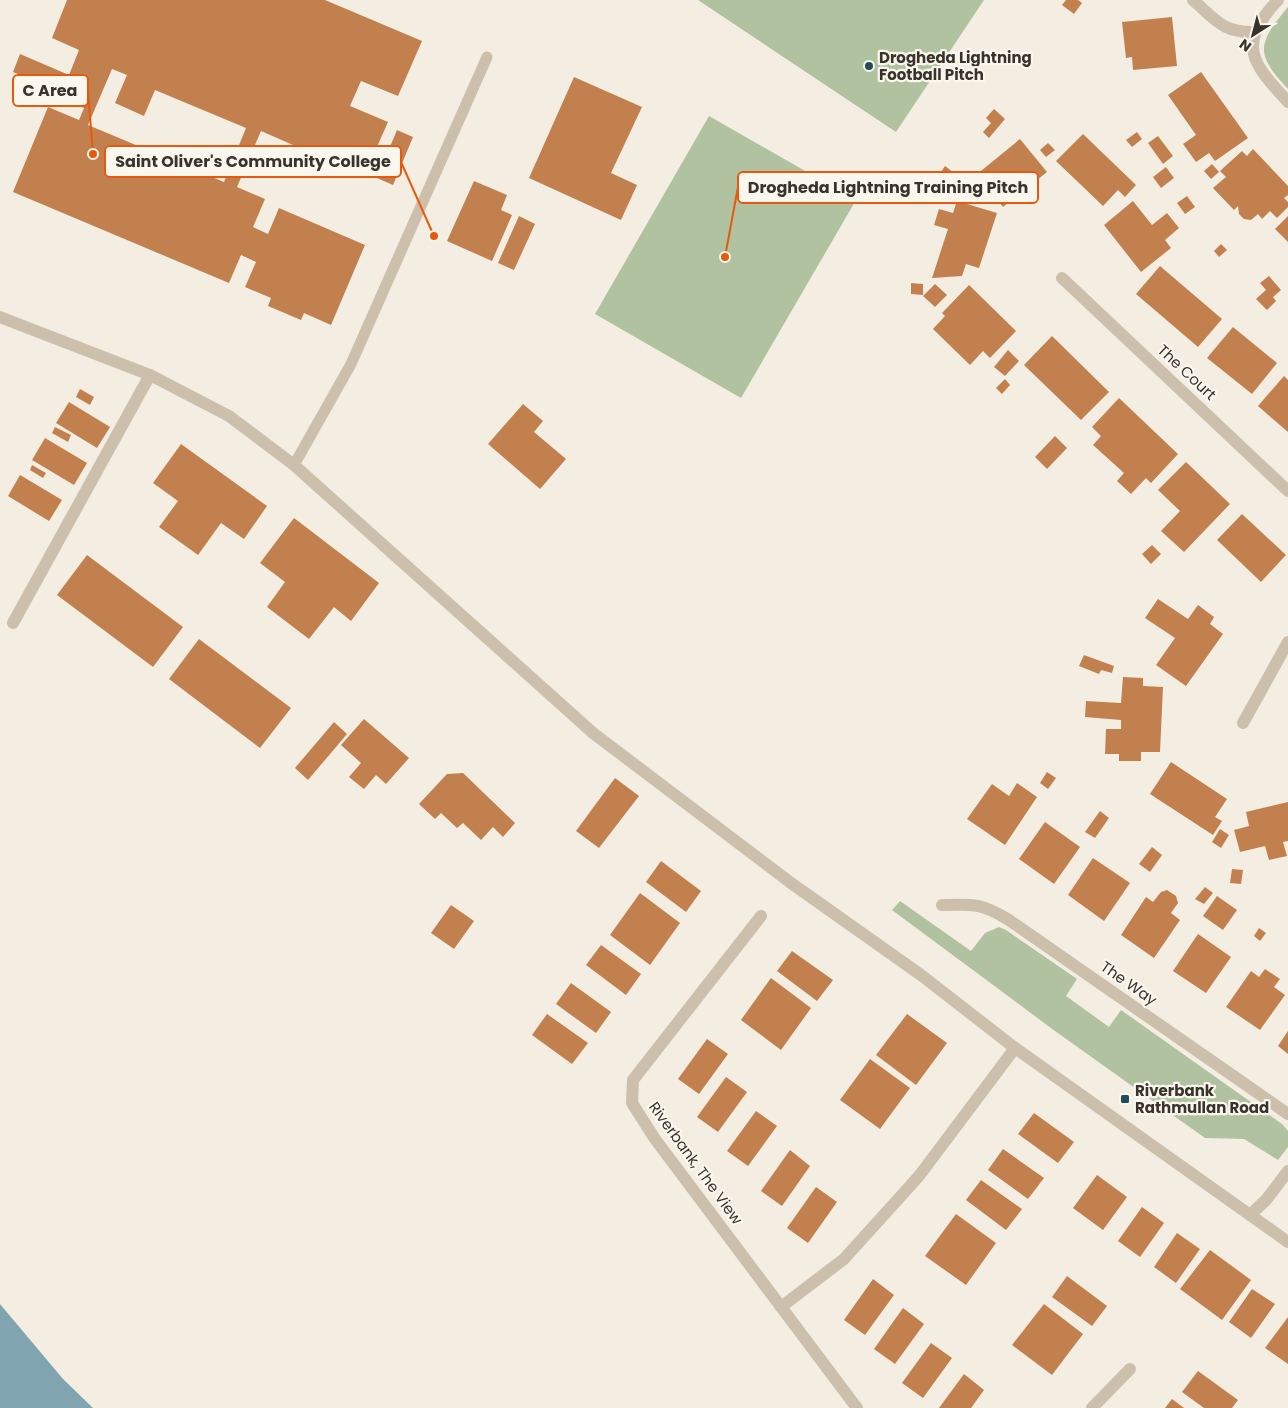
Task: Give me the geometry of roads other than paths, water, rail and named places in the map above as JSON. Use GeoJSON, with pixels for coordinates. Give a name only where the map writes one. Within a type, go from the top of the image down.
{"type":"FeatureCollection","features":[{"type":"Feature","properties":{"kind":"street"},"geometry":{"type":"LineString","coordinates":[[1193,0],[1228,30],[1238,33],[1255,32]]}},
{"type":"Feature","properties":{"kind":"street"},"geometry":{"type":"LineString","coordinates":[[1278,0],[1255,32],[1252,49],[1255,61],[1265,77],[1288,102]]}},
{"type":"Feature","properties":{"kind":"street","name":"The Court"},"geometry":{"type":"LineString","coordinates":[[1062,278],[1288,491]]}},
{"type":"Feature","properties":{"kind":"street"},"geometry":{"type":"LineString","coordinates":[[0,317],[150,375],[229,416],[294,465],[593,733],[791,883],[921,975],[1015,1048],[1288,1242]]}},
{"type":"Feature","properties":{"kind":"street"},"geometry":{"type":"LineString","coordinates":[[13,623],[150,375]]}},
{"type":"Feature","properties":{"kind":"street"},"geometry":{"type":"LineString","coordinates":[[1243,723],[1288,642]]}},
{"type":"Feature","properties":{"kind":"street","name":"The Way"},"geometry":{"type":"LineString","coordinates":[[942,905],[969,904],[987,907],[1009,920],[1288,1114]]}},
{"type":"Feature","properties":{"kind":"street","name":"Riverbank, The View"},"geometry":{"type":"LineString","coordinates":[[761,916],[633,1080],[632,1103],[655,1139],[857,1408]]}},
{"type":"Feature","properties":{"kind":"street"},"geometry":{"type":"LineString","coordinates":[[781,1307],[844,1259],[906,1190],[1015,1048]]}},
{"type":"Feature","properties":{"kind":"street"},"geometry":{"type":"LineString","coordinates":[[1250,1215],[1266,1200],[1288,1171]]}},
{"type":"Feature","properties":{"kind":"street"},"geometry":{"type":"LineString","coordinates":[[1092,1408],[1130,1369]]}},
{"type":"Feature","properties":{"kind":"lane"},"geometry":{"type":"LineString","coordinates":[[294,465],[351,364],[487,57]]}},
{"type":"Feature","properties":{"kind":"water"},"geometry":{"type":"Polygon","coordinates":[[[0,1304],[63,1379],[93,1408],[0,1408],[0,1304]]]}},
{"type":"Feature","properties":{"kind":"place","name":"Drogheda Lightning Football Pitch"},"geometry":{"type":"Point","coordinates":[869,66]}},
{"type":"Feature","properties":{"kind":"place","name":"C Area"},"geometry":{"type":"Point","coordinates":[93,154]}},
{"type":"Feature","properties":{"kind":"place","name":"Saint Oliver's Community College"},"geometry":{"type":"Point","coordinates":[434,236]}},
{"type":"Feature","properties":{"kind":"place","name":"Drogheda Lightning Training Pitch"},"geometry":{"type":"Point","coordinates":[725,257]}},
{"type":"Feature","properties":{"kind":"place","name":"Riverbank Rathmullan Road"},"geometry":{"type":"Point","coordinates":[1125,1099]}}]}
